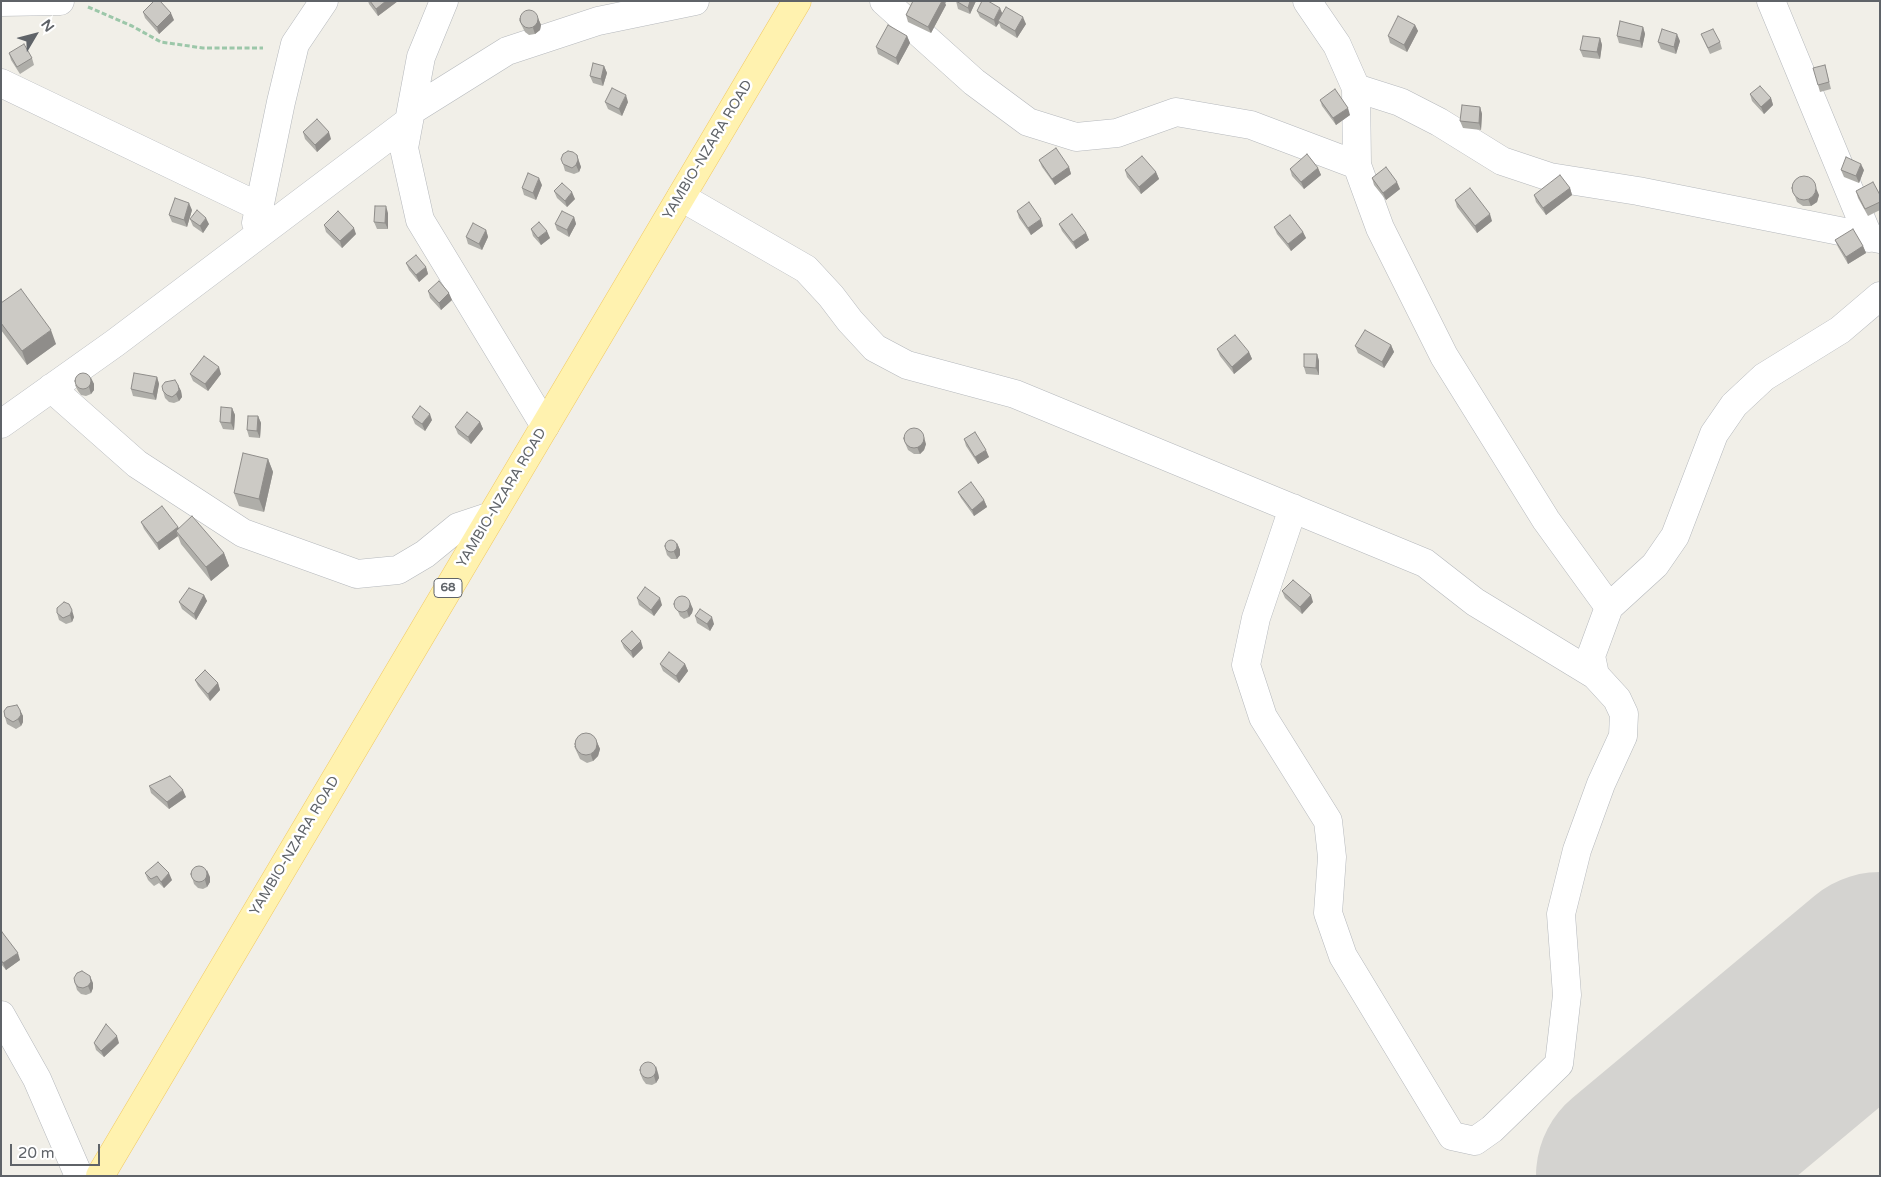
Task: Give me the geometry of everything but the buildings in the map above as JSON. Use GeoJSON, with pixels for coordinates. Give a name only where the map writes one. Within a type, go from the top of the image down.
{"type":"FeatureCollection","features":[{"type":"Feature","properties":{"kind":"main road","name":"YAMBIO-NZARA ROAD"},"geometry":{"type":"LineString","coordinates":[[100,1176],[797,1]]}},
{"type":"Feature","properties":{"kind":"street"},"geometry":{"type":"LineString","coordinates":[[253,239],[295,44],[324,1]]}},
{"type":"Feature","properties":{"kind":"street"},"geometry":{"type":"LineString","coordinates":[[444,1],[421,57],[404,148],[420,220],[545,426]]}},
{"type":"Feature","properties":{"kind":"street"},"geometry":{"type":"LineString","coordinates":[[1,424],[115,343],[410,117],[507,51],[598,21],[696,1]]}},
{"type":"Feature","properties":{"kind":"street"},"geometry":{"type":"LineString","coordinates":[[884,1],[974,82],[1028,122],[1076,137],[1117,133],[1176,112],[1252,124],[1357,165]]}},
{"type":"Feature","properties":{"kind":"street"},"geometry":{"type":"LineString","coordinates":[[1307,1],[1337,45],[1356,88],[1357,165],[1380,228],[1444,356],[1546,520],[1609,608]]}},
{"type":"Feature","properties":{"kind":"street"},"geometry":{"type":"LineString","coordinates":[[1,2],[72,3]]}},
{"type":"Feature","properties":{"kind":"street"},"geometry":{"type":"LineString","coordinates":[[1771,2],[1874,238]]}},
{"type":"Feature","properties":{"kind":"street"},"geometry":{"type":"LineString","coordinates":[[1,83],[260,207]]}},
{"type":"Feature","properties":{"kind":"street"},"geometry":{"type":"LineString","coordinates":[[1356,88],[1400,102],[1439,122],[1502,161],[1550,177],[1638,191],[1874,238]]}},
{"type":"Feature","properties":{"kind":"street"},"geometry":{"type":"LineString","coordinates":[[681,197],[806,269],[875,348],[907,365],[1015,394],[1293,508],[1425,563],[1475,602],[1595,675],[1617,699],[1624,714],[1623,736],[1601,784],[1577,850],[1561,914],[1567,995],[1559,1064],[1492,1129],[1475,1140],[1452,1136],[1343,956],[1328,913],[1332,857],[1328,821],[1263,717],[1246,665],[1256,618],[1293,508]]}},
{"type":"Feature","properties":{"kind":"street"},"geometry":{"type":"LineString","coordinates":[[1595,675],[1591,656],[1609,608],[1655,565],[1675,536],[1714,434],[1734,404],[1764,377],[1840,330],[1880,296]]}},
{"type":"Feature","properties":{"kind":"street"},"geometry":{"type":"LineString","coordinates":[[51,388],[136,464],[243,533],[357,574],[398,570],[425,554],[458,527],[491,516]]}},
{"type":"Feature","properties":{"kind":"street"},"geometry":{"type":"LineString","coordinates":[[1,1015],[37,1078],[79,1176]]}},
{"type":"Feature","properties":{"kind":"path"},"geometry":{"type":"LineString","coordinates":[[72,3],[132,26],[162,42],[203,48],[232,47],[255,49],[295,44]]}},
{"type":"Feature","properties":{"kind":"runway"},"geometry":{"type":"LineString","coordinates":[[1638,1176],[1880,974]]}}]}
